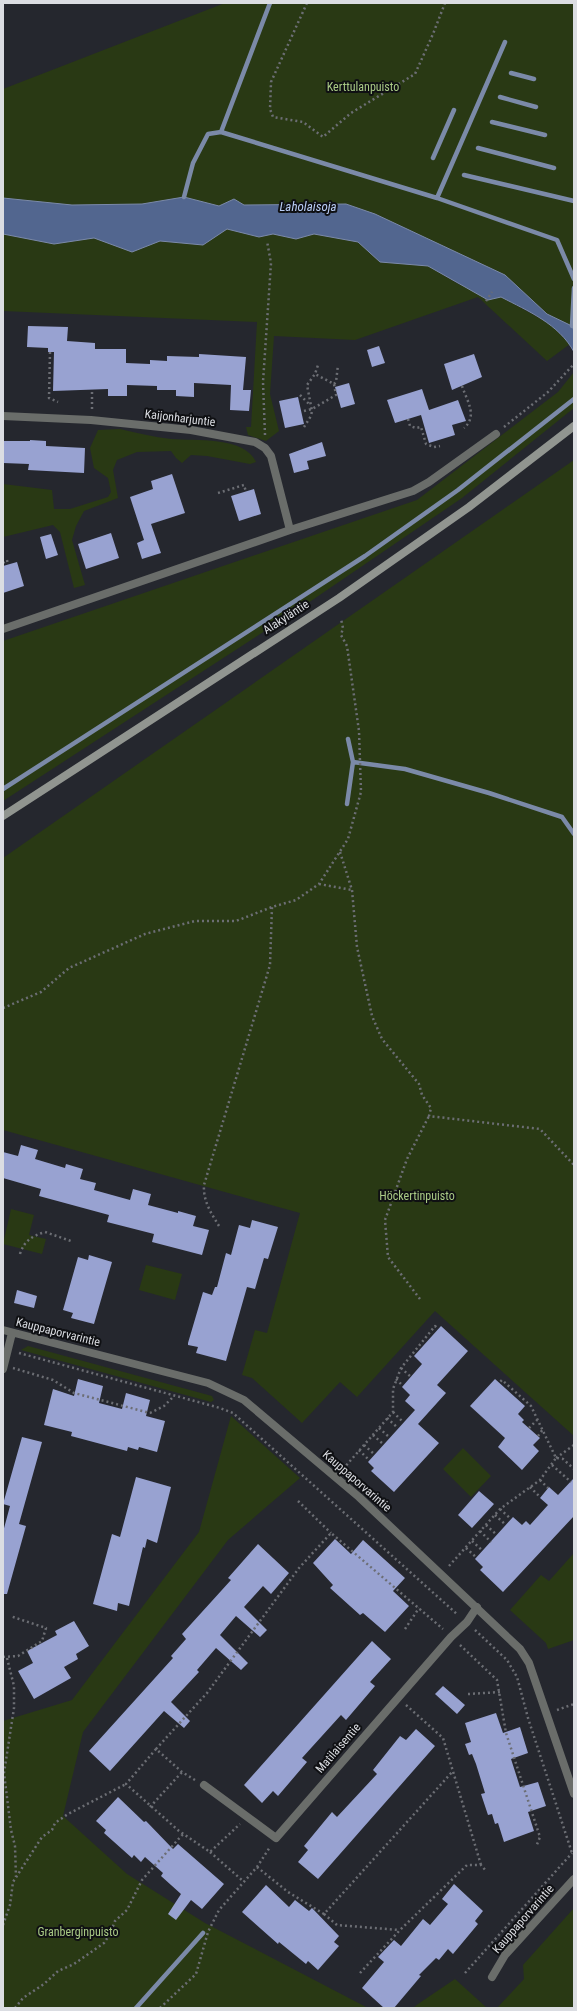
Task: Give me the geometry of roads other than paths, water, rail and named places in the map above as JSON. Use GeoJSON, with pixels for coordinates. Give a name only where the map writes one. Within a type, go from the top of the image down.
{"type":"FeatureCollection","features":[{"type":"Feature","properties":{"kind":"main road","name":"Alakyläntie"},"geometry":{"type":"LineString","coordinates":[[3,816],[339,598],[468,506],[574,426]]}},
{"type":"Feature","properties":{"kind":"street","name":"Kaijonharjuntie"},"geometry":{"type":"LineString","coordinates":[[3,416],[91,420],[206,433],[255,442],[265,448],[270,456],[290,530]]}},
{"type":"Feature","properties":{"kind":"street"},"geometry":{"type":"LineString","coordinates":[[3,629],[290,530],[413,491],[429,482],[496,434]]}},
{"type":"Feature","properties":{"kind":"street","name":"Kauppaporvarintie"},"geometry":{"type":"LineString","coordinates":[[3,1330],[208,1383],[226,1390],[244,1400],[336,1477],[442,1574],[520,1649],[530,1663],[574,1794]]}},
{"type":"Feature","properties":{"kind":"street"},"geometry":{"type":"LineString","coordinates":[[3,1367],[12,1333]]}},
{"type":"Feature","properties":{"kind":"street","name":"Matilaisentie"},"geometry":{"type":"LineString","coordinates":[[204,1785],[276,1838],[451,1637],[467,1622],[477,1607]]}},
{"type":"Feature","properties":{"kind":"street","name":"Kauppaporvarintie"},"geometry":{"type":"LineString","coordinates":[[492,1977],[505,1955],[574,1879]]}},
{"type":"Feature","properties":{"kind":"water","name":"Laholaisoja"},"geometry":{"type":"Polygon","coordinates":[[[184,197],[219,206],[234,199],[244,205],[346,204],[375,214],[505,275],[547,314],[572,326],[574,331],[574,352],[568,342],[542,319],[501,297],[488,300],[428,266],[380,262],[358,242],[314,234],[296,239],[273,234],[259,237],[227,229],[203,245],[160,241],[132,252],[94,238],[54,244],[3,234],[3,198],[72,205],[142,204],[184,197]]]}},
{"type":"Feature","properties":{"kind":"waterway"},"geometry":{"type":"LineString","coordinates":[[221,132],[270,3]]}},
{"type":"Feature","properties":{"kind":"waterway"},"geometry":{"type":"LineString","coordinates":[[437,198],[505,42]]}},
{"type":"Feature","properties":{"kind":"waterway"},"geometry":{"type":"LineString","coordinates":[[511,73],[534,79]]}},
{"type":"Feature","properties":{"kind":"waterway"},"geometry":{"type":"LineString","coordinates":[[500,97],[536,107]]}},
{"type":"Feature","properties":{"kind":"waterway"},"geometry":{"type":"LineString","coordinates":[[433,158],[454,110]]}},
{"type":"Feature","properties":{"kind":"waterway"},"geometry":{"type":"LineString","coordinates":[[492,122],[545,135]]}},
{"type":"Feature","properties":{"kind":"waterway"},"geometry":{"type":"LineString","coordinates":[[184,197],[193,163],[208,134],[221,132],[437,198],[557,240],[574,279]]}},
{"type":"Feature","properties":{"kind":"waterway"},"geometry":{"type":"LineString","coordinates":[[478,148],[554,168]]}},
{"type":"Feature","properties":{"kind":"waterway"},"geometry":{"type":"LineString","coordinates":[[464,175],[574,201]]}},
{"type":"Feature","properties":{"kind":"waterway"},"geometry":{"type":"LineString","coordinates":[[572,326],[574,288]]}},
{"type":"Feature","properties":{"kind":"waterway"},"geometry":{"type":"LineString","coordinates":[[3,789],[365,556],[458,490],[574,399]]}},
{"type":"Feature","properties":{"kind":"waterway"},"geometry":{"type":"LineString","coordinates":[[347,804],[353,762],[348,739]]}},
{"type":"Feature","properties":{"kind":"waterway"},"geometry":{"type":"LineString","coordinates":[[353,762],[405,769],[489,793],[562,817],[574,834]]}},
{"type":"Feature","properties":{"kind":"waterway"},"geometry":{"type":"LineString","coordinates":[[136,2008],[203,1933]]}},
{"type":"Feature","properties":{"kind":"park label","name":"Kerttulanpuisto"},"geometry":{"type":"Point","coordinates":[363,87]}},
{"type":"Feature","properties":{"kind":"park label","name":"Höckertinpuisto"},"geometry":{"type":"Point","coordinates":[417,1196]}},
{"type":"Feature","properties":{"kind":"park label","name":"Granberginpuisto"},"geometry":{"type":"Point","coordinates":[78,1932]}}]}
